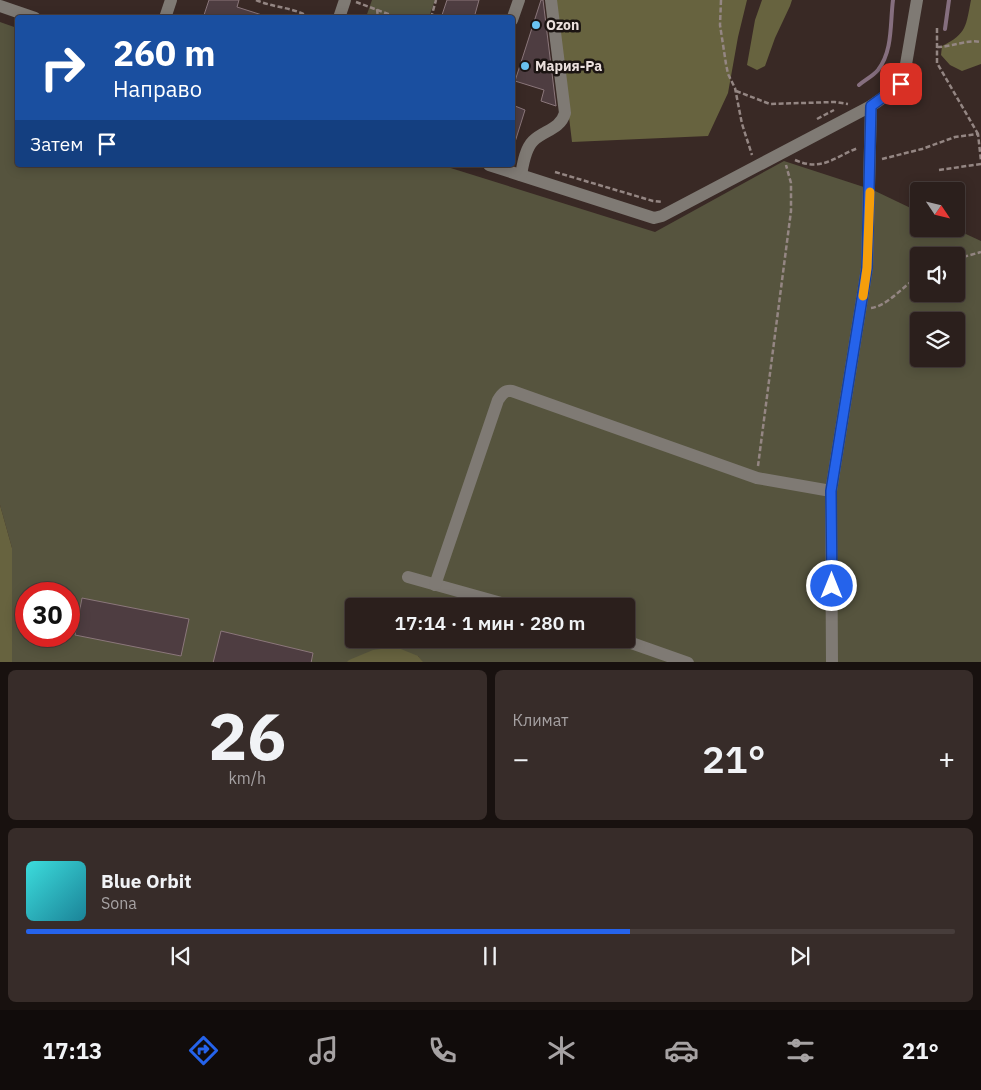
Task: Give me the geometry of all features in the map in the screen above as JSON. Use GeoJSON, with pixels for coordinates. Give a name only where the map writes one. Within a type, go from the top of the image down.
{"type":"FeatureCollection","features":[{"type":"Feature","properties":{"kind":"street"},"geometry":{"type":"LineString","coordinates":[[166,15],[171,0]]}},
{"type":"Feature","properties":{"kind":"street"},"geometry":{"type":"LineString","coordinates":[[341,15],[345,0]]}},
{"type":"Feature","properties":{"kind":"street"},"geometry":{"type":"LineString","coordinates":[[514,15],[519,0]]}},
{"type":"Feature","properties":{"kind":"street"},"geometry":{"type":"LineString","coordinates":[[521,175],[529,147],[539,136],[558,126],[565,113],[551,0]]}},
{"type":"Feature","properties":{"kind":"street"},"geometry":{"type":"LineString","coordinates":[[497,167],[654,218],[672,212],[871,106],[901,84],[917,0]]}},
{"type":"Feature","properties":{"kind":"street"},"geometry":{"type":"LineString","coordinates":[[0,6],[26,15]]}},
{"type":"Feature","properties":{"kind":"street"},"geometry":{"type":"LineString","coordinates":[[832,662],[831,491],[867,268],[871,106]]}},
{"type":"Feature","properties":{"kind":"street"},"geometry":{"type":"LineString","coordinates":[[435,585],[498,400],[508,390],[757,478],[831,491]]}},
{"type":"Feature","properties":{"kind":"street"},"geometry":{"type":"LineString","coordinates":[[408,578],[483,598]]}},
{"type":"Feature","properties":{"kind":"street"},"geometry":{"type":"LineString","coordinates":[[635,644],[688,662]]}},
{"type":"Feature","properties":{"kind":"path"},"geometry":{"type":"LineString","coordinates":[[256,0],[297,10],[306,15]]}},
{"type":"Feature","properties":{"kind":"path"},"geometry":{"type":"LineString","coordinates":[[349,0],[392,15]]}},
{"type":"Feature","properties":{"kind":"path"},"geometry":{"type":"LineString","coordinates":[[432,15],[436,0]]}},
{"type":"Feature","properties":{"kind":"path"},"geometry":{"type":"LineString","coordinates":[[721,0],[720,25],[728,74],[734,82],[742,124],[752,155],[760,151]]}},
{"type":"Feature","properties":{"kind":"path"},"geometry":{"type":"LineString","coordinates":[[377,9],[378,15]]}},
{"type":"Feature","properties":{"kind":"path"},"geometry":{"type":"LineString","coordinates":[[937,28],[937,63],[979,134],[981,163],[939,170]]}},
{"type":"Feature","properties":{"kind":"path"},"geometry":{"type":"LineString","coordinates":[[937,47],[947,47],[969,41],[981,42]]}},
{"type":"Feature","properties":{"kind":"path"},"geometry":{"type":"LineString","coordinates":[[736,91],[770,104],[851,103],[842,107]]}},
{"type":"Feature","properties":{"kind":"path"},"geometry":{"type":"LineString","coordinates":[[814,121],[836,110]]}},
{"type":"Feature","properties":{"kind":"path"},"geometry":{"type":"LineString","coordinates":[[871,162],[922,149],[955,137],[979,134]]}},
{"type":"Feature","properties":{"kind":"path"},"geometry":{"type":"LineString","coordinates":[[782,154],[800,162],[820,165],[871,143]]}},
{"type":"Feature","properties":{"kind":"path"},"geometry":{"type":"LineString","coordinates":[[757,478],[791,211],[790,183],[782,154]]}},
{"type":"Feature","properties":{"kind":"path"},"geometry":{"type":"LineString","coordinates":[[551,171],[653,201],[667,201]]}},
{"type":"Feature","properties":{"kind":"path"},"geometry":{"type":"LineString","coordinates":[[965,256],[981,252]]}},
{"type":"Feature","properties":{"kind":"path"},"geometry":{"type":"LineString","coordinates":[[861,309],[874,308],[883,304],[910,282]]}},
{"type":"Feature","properties":{"kind":"shaded area"},"geometry":{"type":"Polygon","coordinates":[[[372,0],[435,0],[430,15],[367,15],[372,0]]]}},
{"type":"Feature","properties":{"kind":"shaded area"},"geometry":{"type":"Polygon","coordinates":[[[555,0],[747,0],[728,93],[708,136],[572,142],[555,0]]]}},
{"type":"Feature","properties":{"kind":"shaded area"},"geometry":{"type":"Polygon","coordinates":[[[762,0],[792,0],[765,66],[757,70],[747,65],[755,20],[762,0]]]}},
{"type":"Feature","properties":{"kind":"shaded area"},"geometry":{"type":"Polygon","coordinates":[[[971,0],[981,0],[981,64],[962,71],[950,65],[941,55],[942,46],[961,33],[968,16],[971,0]]]}},
{"type":"Feature","properties":{"kind":"shaded area"},"geometry":{"type":"Polygon","coordinates":[[[0,22],[15,27],[15,167],[447,167],[655,232],[784,161],[873,190],[910,208],[910,238],[965,238],[965,234],[981,241],[981,662],[422,662],[418,656],[350,660],[348,662],[12,662],[12,548],[0,505],[0,22]]]}},
{"type":"Feature","properties":{"kind":"shaded area"},"geometry":{"type":"Polygon","coordinates":[[[0,505],[12,548],[12,662],[0,662],[0,505]]]}},
{"type":"Feature","properties":{"kind":"shaded area"},"geometry":{"type":"Polygon","coordinates":[[[398,648],[418,656],[423,662],[347,662],[373,650],[398,648]]]}},
{"type":"Feature","properties":{"kind":"building"},"geometry":{"type":"Polygon","coordinates":[[[209,0],[239,0],[237,7],[262,15],[204,15],[209,0]]]}},
{"type":"Feature","properties":{"kind":"building"},"geometry":{"type":"Polygon","coordinates":[[[447,0],[479,0],[475,15],[442,15],[447,0]]]}},
{"type":"Feature","properties":{"kind":"building"},"geometry":{"type":"Polygon","coordinates":[[[541,0],[543,0],[556,106],[541,101],[544,90],[515,81],[541,0]]]}},
{"type":"Feature","properties":{"kind":"building"},"geometry":{"type":"Polygon","coordinates":[[[515,106],[525,110],[515,142],[515,106]]]}},
{"type":"Feature","properties":{"kind":"building"},"geometry":{"type":"Polygon","coordinates":[[[82,598],[189,619],[181,656],[80,636],[82,598]]]}},
{"type":"Feature","properties":{"kind":"building"},"geometry":{"type":"Polygon","coordinates":[[[221,631],[313,653],[311,662],[213,662],[221,631]]]}},
{"type":"Feature","properties":{"kind":"waterway"},"geometry":{"type":"LineString","coordinates":[[859,85],[878,70],[883,62],[889,46],[893,0]]}},
{"type":"Feature","properties":{"kind":"waterway"},"geometry":{"type":"LineString","coordinates":[[945,29],[949,0]]}},
{"type":"Feature","properties":{"kind":"slow traffic"},"geometry":{"type":"LineString","coordinates":[[863,296],[867,268],[870,192]]}},
{"type":"Feature","properties":{"kind":"place","name":"Ozon"},"geometry":{"type":"Point","coordinates":[536,25]}},
{"type":"Feature","properties":{"kind":"place","name":"Мария-Ра"},"geometry":{"type":"Point","coordinates":[525,66]}},
{"type":"Feature","properties":{"kind":"route"},"geometry":{"type":"LineString","coordinates":[[832,586],[831,491],[867,268],[871,106],[901,84]]}}]}
